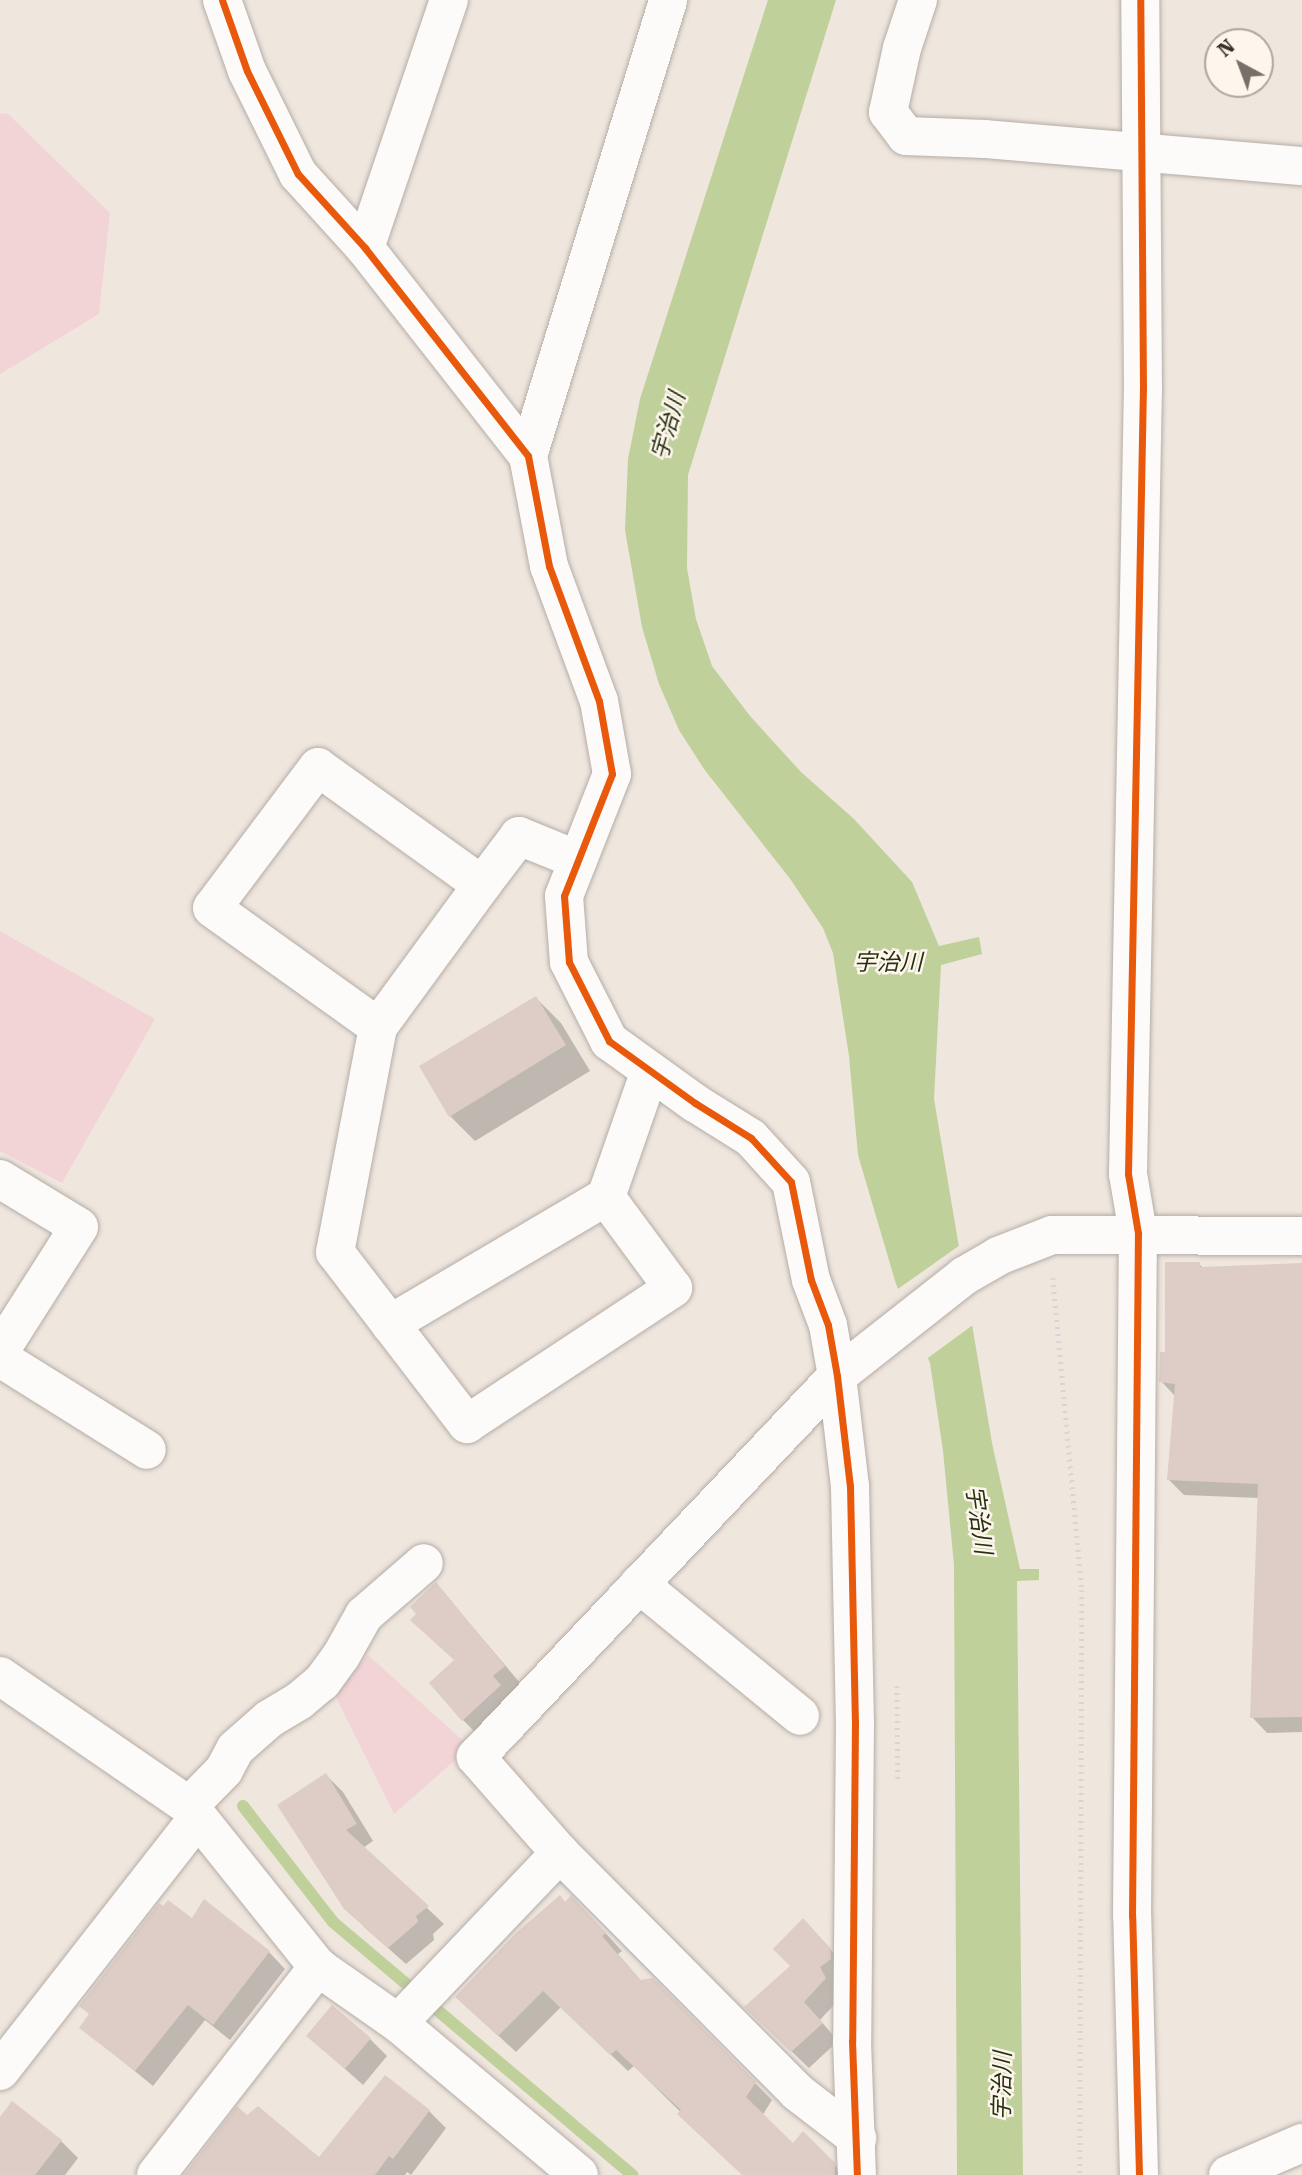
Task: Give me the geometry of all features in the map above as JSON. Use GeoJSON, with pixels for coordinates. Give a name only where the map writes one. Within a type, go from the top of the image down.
{"type":"FeatureCollection","features":[{"type":"Feature","properties":{"kind":"street"},"geometry":{"type":"LineString","coordinates":[[222,0],[247,71],[298,174],[365,248],[528,456],[549,566],[599,701],[612,774],[564,895],[569,962],[609,1041],[751,1138],[791,1182],[811,1280],[828,1325],[851,1365],[850,1486],[855,1722],[852,2041],[857,2157]]}},
{"type":"Feature","properties":{"kind":"street"},"geometry":{"type":"LineString","coordinates":[[365,248],[449,0]]}},
{"type":"Feature","properties":{"kind":"street"},"geometry":{"type":"LineString","coordinates":[[528,456],[668,0]]}},
{"type":"Feature","properties":{"kind":"street"},"geometry":{"type":"LineString","coordinates":[[918,0],[902,48],[888,112],[906,136],[985,139],[1302,166]]}},
{"type":"Feature","properties":{"kind":"street"},"geometry":{"type":"LineString","coordinates":[[1139,2175],[1132,1916],[1138,1233],[1128,1174],[1143,389],[1140,0]]}},
{"type":"Feature","properties":{"kind":"street"},"geometry":{"type":"LineString","coordinates":[[378,1027],[212,908],[318,767],[482,884]]}},
{"type":"Feature","properties":{"kind":"street"},"geometry":{"type":"LineString","coordinates":[[578,860],[519,836],[378,1027],[335,1252],[467,1424],[673,1288],[606,1197]]}},
{"type":"Feature","properties":{"kind":"street"},"geometry":{"type":"LineString","coordinates":[[390,1324],[606,1197],[650,1071]]}},
{"type":"Feature","properties":{"kind":"street"},"geometry":{"type":"LineString","coordinates":[[0,1180],[79,1227],[2,1346],[147,1450]]}},
{"type":"Feature","properties":{"kind":"street"},"geometry":{"type":"LineString","coordinates":[[857,2157],[797,2092],[560,1853],[476,1757],[851,1365],[964,1276],[998,1256],[1045,1237],[1138,1233],[1302,1236]]}},
{"type":"Feature","properties":{"kind":"street"},"geometry":{"type":"LineString","coordinates":[[0,2071],[224,1770],[234,1749],[269,1719],[299,1701],[322,1682],[341,1656],[364,1615],[424,1563]]}},
{"type":"Feature","properties":{"kind":"street"},"geometry":{"type":"LineString","coordinates":[[639,1584],[800,1716]]}},
{"type":"Feature","properties":{"kind":"street"},"geometry":{"type":"LineString","coordinates":[[0,1676],[193,1812],[318,1967],[420,2000],[579,2175]]}},
{"type":"Feature","properties":{"kind":"street"},"geometry":{"type":"LineString","coordinates":[[420,2000],[560,1853]]}},
{"type":"Feature","properties":{"kind":"street"},"geometry":{"type":"LineString","coordinates":[[156,2175],[318,1967]]}},
{"type":"Feature","properties":{"kind":"street"},"geometry":{"type":"LineString","coordinates":[[1228,2175],[1302,2143]]}},
{"type":"Feature","properties":{"kind":"path"},"geometry":{"type":"LineString","coordinates":[[1045,1237],[1053,1275],[1082,1590],[1080,2175]]}},
{"type":"Feature","properties":{"kind":"shaded area"},"geometry":{"type":"Polygon","coordinates":[[[7,113],[110,213],[99,314],[0,374],[0,114],[7,113]]]}},
{"type":"Feature","properties":{"kind":"shaded area"},"geometry":{"type":"Polygon","coordinates":[[[0,931],[155,1019],[62,1183],[0,1151],[0,931]]]}},
{"type":"Feature","properties":{"kind":"shaded area"},"geometry":{"type":"Polygon","coordinates":[[[368,1655],[470,1747],[394,1814],[335,1695],[368,1655]]]}},
{"type":"Feature","properties":{"kind":"water","name":"宇治川"},"geometry":{"type":"Polygon","coordinates":[[[768,0],[836,0],[688,475],[687,568],[696,619],[712,666],[750,716],[801,772],[854,819],[912,882],[939,946],[979,937],[982,954],[941,965],[934,1099],[992,1443],[1020,1569],[1039,1569],[1039,1580],[1017,1581],[1023,2175],[957,2175],[954,1565],[943,1451],[930,1363],[896,1284],[858,1155],[849,1056],[833,953],[823,928],[791,880],[704,769],[679,730],[659,684],[642,627],[625,530],[628,459],[640,399],[768,0]]]}},
{"type":"Feature","properties":{"kind":"pier"},"geometry":{"type":"Polygon","coordinates":[[[963,1243],[977,1322],[925,1360],[895,1291],[963,1243]]]}},
{"type":"Feature","properties":{"kind":"building"},"geometry":{"type":"Polygon","coordinates":[[[536,996],[566,1045],[449,1117],[419,1066],[536,996]]]}},
{"type":"Feature","properties":{"kind":"building"},"geometry":{"type":"Polygon","coordinates":[[[1165,1262],[1200,1262],[1200,1267],[1302,1263],[1302,1717],[1250,1718],[1258,1484],[1167,1480],[1175,1384],[1159,1382],[1160,1352],[1165,1352],[1165,1262]]]}},
{"type":"Feature","properties":{"kind":"building"},"geometry":{"type":"Polygon","coordinates":[[[436,1582],[505,1666],[493,1676],[501,1685],[462,1721],[429,1683],[454,1660],[410,1620],[416,1614],[410,1607],[436,1582]]]}},
{"type":"Feature","properties":{"kind":"building"},"geometry":{"type":"Polygon","coordinates":[[[326,1773],[357,1824],[346,1830],[429,1906],[416,1916],[418,1922],[388,1948],[344,1909],[277,1805],[326,1773]]]}},
{"type":"Feature","properties":{"kind":"building"},"geometry":{"type":"Polygon","coordinates":[[[560,1895],[565,1902],[571,1895],[606,1933],[602,1936],[640,1980],[653,1978],[756,2082],[746,2097],[793,2143],[803,2131],[835,2163],[835,2175],[742,2175],[677,2114],[681,2110],[616,2050],[610,2055],[543,1991],[498,2036],[455,1997],[516,1933],[560,1895]]]}},
{"type":"Feature","properties":{"kind":"building"},"geometry":{"type":"Polygon","coordinates":[[[204,1899],[270,1951],[213,2025],[188,2005],[135,2071],[79,2028],[89,2014],[79,2006],[159,1903],[163,1906],[168,1900],[192,1918],[204,1899]]]}},
{"type":"Feature","properties":{"kind":"building"},"geometry":{"type":"Polygon","coordinates":[[[803,1918],[831,1949],[831,1959],[820,1967],[826,1978],[804,2002],[823,2023],[791,2052],[744,2007],[790,1966],[773,1949],[803,1918]]]}},
{"type":"Feature","properties":{"kind":"building"},"geometry":{"type":"Polygon","coordinates":[[[332,2005],[371,2038],[345,2069],[306,2036],[332,2005]]]}},
{"type":"Feature","properties":{"kind":"building"},"geometry":{"type":"Polygon","coordinates":[[[385,2075],[430,2110],[393,2159],[389,2156],[375,2175],[184,2175],[237,2106],[247,2115],[258,2106],[319,2157],[385,2075]]]}},
{"type":"Feature","properties":{"kind":"building"},"geometry":{"type":"Polygon","coordinates":[[[12,2101],[62,2140],[35,2175],[0,2175],[0,2117],[12,2101]]]}},
{"type":"Feature","properties":{"kind":"waterway"},"geometry":{"type":"LineString","coordinates":[[243,1806],[333,1922],[632,2175]]}},
{"type":"Feature","properties":{"kind":"cycle path"},"geometry":{"type":"LineString","coordinates":[[222,0],[247,71],[298,174],[365,248],[528,456],[549,566],[599,701],[612,774],[564,896],[569,962],[609,1041],[695,1103],[751,1138],[791,1182],[811,1280],[828,1325],[850,1486],[855,1722],[852,2041],[857,2175]]}},
{"type":"Feature","properties":{"kind":"cycle path"},"geometry":{"type":"LineString","coordinates":[[1139,2175],[1132,1916],[1138,1233],[1128,1174],[1143,389],[1140,0]]}}]}
